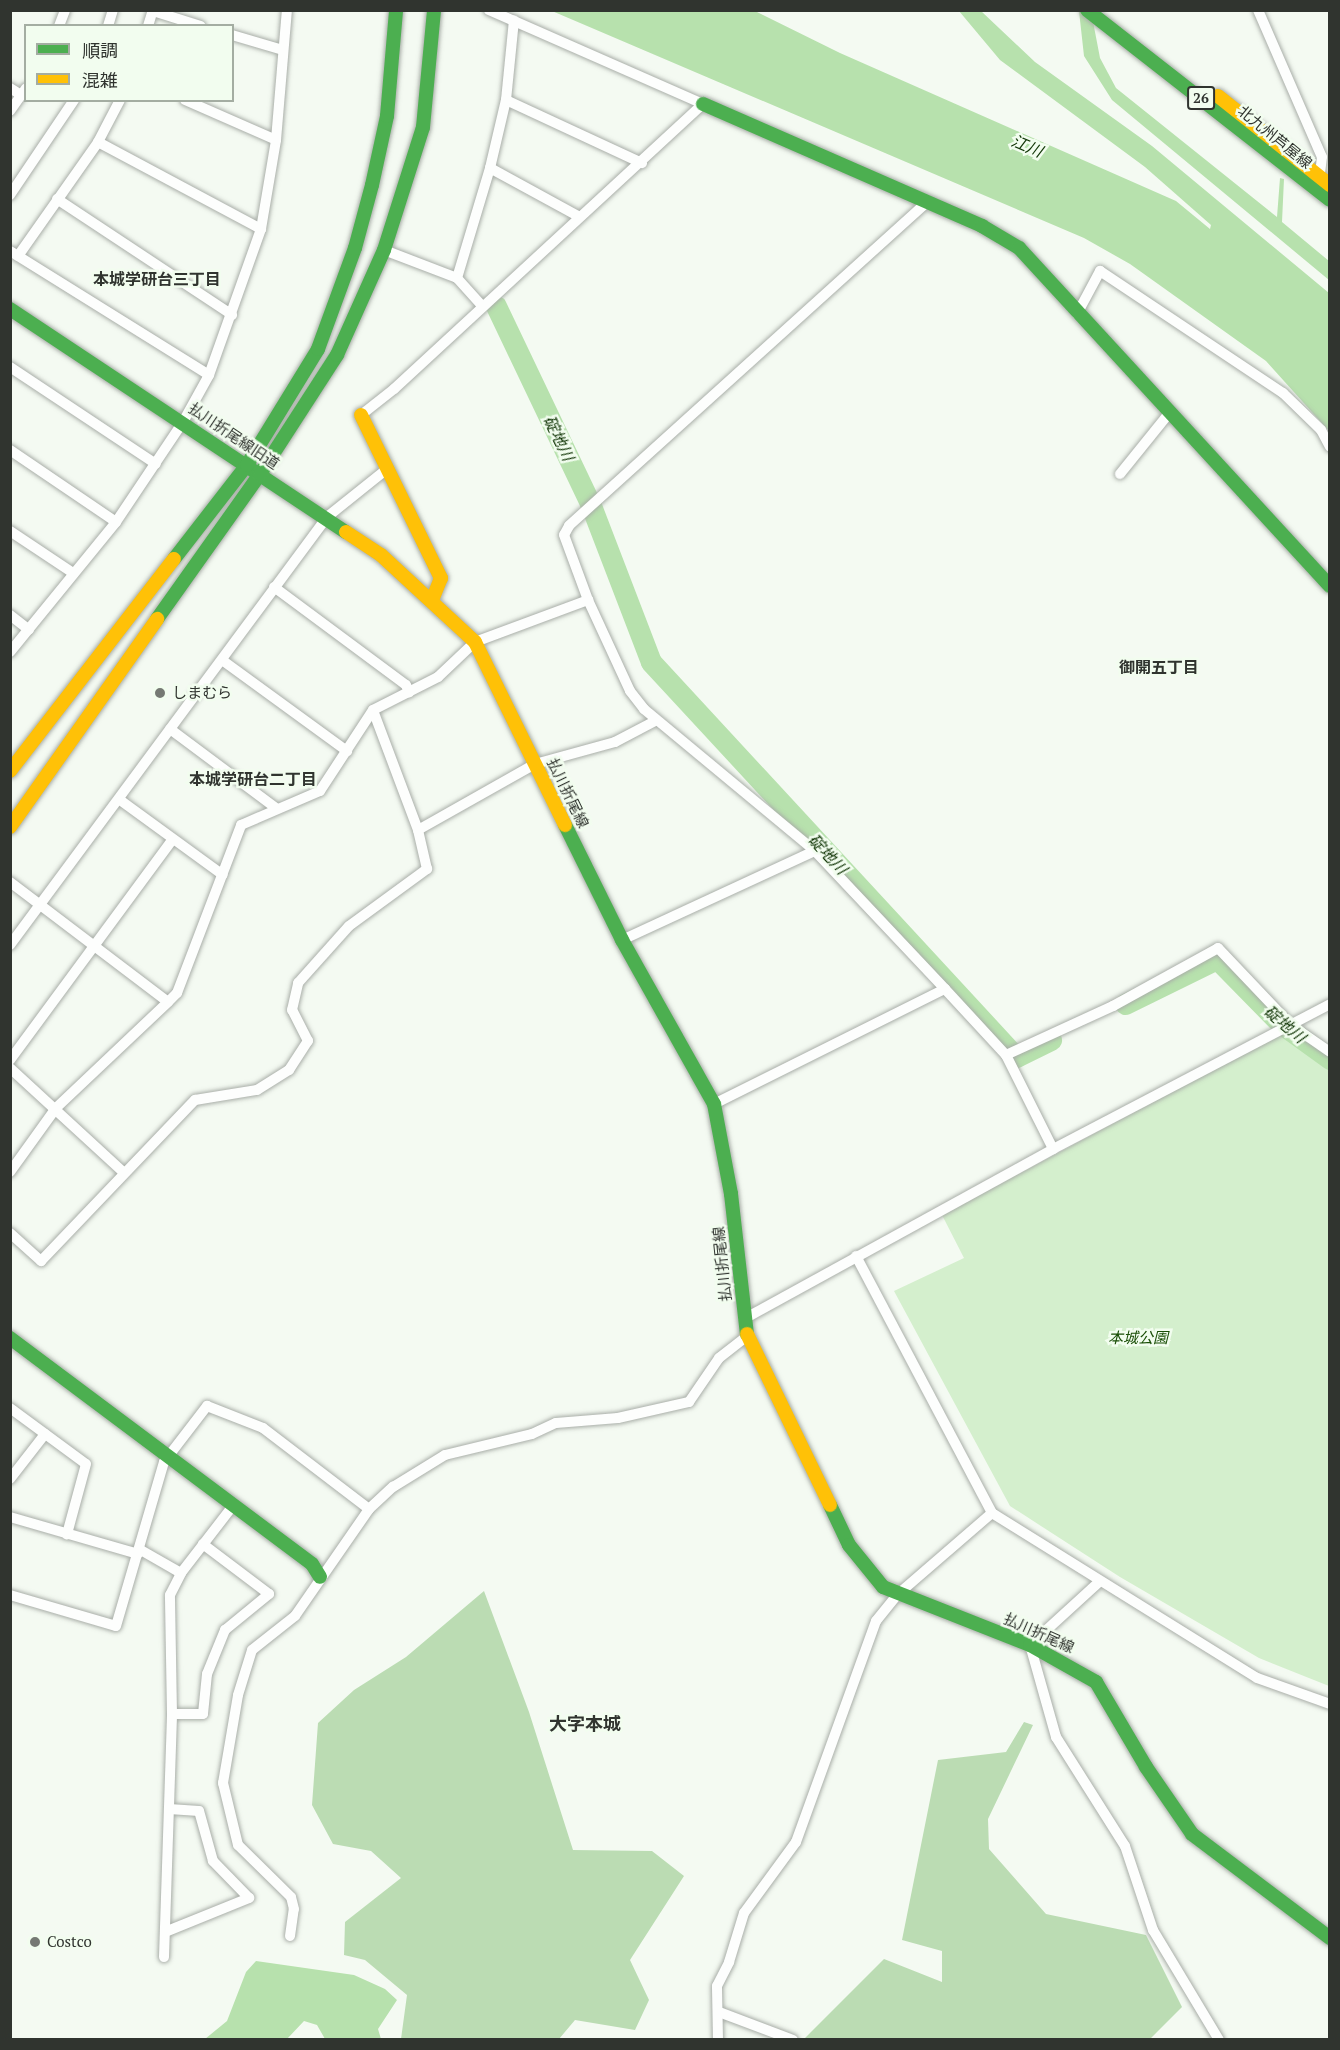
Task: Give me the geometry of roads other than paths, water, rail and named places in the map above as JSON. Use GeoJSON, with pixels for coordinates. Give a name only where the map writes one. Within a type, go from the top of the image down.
{"type":"FeatureCollection","features":[{"type":"Feature","properties":{"kind":"street"},"geometry":{"type":"LineString","coordinates":[[10,652],[116,522],[183,422],[209,375],[261,229],[276,140],[286,10]]}},
{"type":"Feature","properties":{"kind":"street"},"geometry":{"type":"LineString","coordinates":[[10,771],[247,465],[318,349],[355,248],[387,116],[396,10]]}},
{"type":"Feature","properties":{"kind":"street"},"geometry":{"type":"LineString","coordinates":[[10,828],[260,474],[337,355],[384,250],[423,127],[434,10]]}},
{"type":"Feature","properties":{"kind":"street"},"geometry":{"type":"LineString","coordinates":[[489,10],[982,226],[1019,248],[1077,314],[1329,586]]}},
{"type":"Feature","properties":{"kind":"street","name":"北九州芦屋線"},"geometry":{"type":"LineString","coordinates":[[1087,10],[1321,183]]}},
{"type":"Feature","properties":{"kind":"street","name":"北九州芦屋線"},"geometry":{"type":"LineString","coordinates":[[1107,10],[1321,183],[1329,200]]}},
{"type":"Feature","properties":{"kind":"street"},"geometry":{"type":"LineString","coordinates":[[1258,10],[1322,157],[1321,183]]}},
{"type":"Feature","properties":{"kind":"street"},"geometry":{"type":"LineString","coordinates":[[153,11],[195,24]]}},
{"type":"Feature","properties":{"kind":"street"},"geometry":{"type":"LineString","coordinates":[[458,278],[490,168],[506,100],[514,20]]}},
{"type":"Feature","properties":{"kind":"street"},"geometry":{"type":"LineString","coordinates":[[234,36],[283,50]]}},
{"type":"Feature","properties":{"kind":"street"},"geometry":{"type":"LineString","coordinates":[[10,88],[23,92],[10,111]]}},
{"type":"Feature","properties":{"kind":"street"},"geometry":{"type":"LineString","coordinates":[[506,100],[642,163]]}},
{"type":"Feature","properties":{"kind":"street"},"geometry":{"type":"LineString","coordinates":[[10,195],[73,102]]}},
{"type":"Feature","properties":{"kind":"street"},"geometry":{"type":"LineString","coordinates":[[119,102],[98,142],[14,253],[209,375]]}},
{"type":"Feature","properties":{"kind":"street"},"geometry":{"type":"LineString","coordinates":[[190,102],[276,140]]}},
{"type":"Feature","properties":{"kind":"street"},"geometry":{"type":"LineString","coordinates":[[432,600],[441,578],[361,415],[394,389],[481,305],[642,163],[703,104]]}},
{"type":"Feature","properties":{"kind":"street"},"geometry":{"type":"LineString","coordinates":[[98,142],[261,229]]}},
{"type":"Feature","properties":{"kind":"street"},"geometry":{"type":"LineString","coordinates":[[490,168],[580,217]]}},
{"type":"Feature","properties":{"kind":"street"},"geometry":{"type":"LineString","coordinates":[[57,199],[232,315]]}},
{"type":"Feature","properties":{"kind":"street"},"geometry":{"type":"LineString","coordinates":[[926,203],[569,526],[564,535],[588,600],[630,691],[655,721],[815,851],[945,988],[1006,1055],[1053,1149]]}},
{"type":"Feature","properties":{"kind":"street"},"geometry":{"type":"LineString","coordinates":[[384,250],[458,278],[481,305]]}},
{"type":"Feature","properties":{"kind":"street"},"geometry":{"type":"LineString","coordinates":[[1077,314],[1100,271],[1283,393],[1321,430],[1329,447]]}},
{"type":"Feature","properties":{"kind":"street","name":"払川折尾線旧道"},"geometry":{"type":"LineString","coordinates":[[10,309],[327,517],[381,555],[432,600]]}},
{"type":"Feature","properties":{"kind":"street"},"geometry":{"type":"LineString","coordinates":[[10,367],[156,464]]}},
{"type":"Feature","properties":{"kind":"street"},"geometry":{"type":"LineString","coordinates":[[1120,474],[1170,412]]}},
{"type":"Feature","properties":{"kind":"street"},"geometry":{"type":"LineString","coordinates":[[11,452],[116,522]]}},
{"type":"Feature","properties":{"kind":"street"},"geometry":{"type":"LineString","coordinates":[[10,945],[120,800],[327,517],[387,470]]}},
{"type":"Feature","properties":{"kind":"street"},"geometry":{"type":"LineString","coordinates":[[10,531],[73,573]]}},
{"type":"Feature","properties":{"kind":"street"},"geometry":{"type":"LineString","coordinates":[[274,587],[406,685],[409,692]]}},
{"type":"Feature","properties":{"kind":"street","name":"払川折尾線"},"geometry":{"type":"LineString","coordinates":[[432,600],[475,642],[622,940],[714,1104],[731,1194],[747,1336],[849,1545],[883,1587],[897,1595],[1030,1645],[1096,1682],[1151,1776],[1192,1834],[1329,1938]]}},
{"type":"Feature","properties":{"kind":"street"},"geometry":{"type":"LineString","coordinates":[[10,1172],[56,1108],[177,993],[241,825],[320,791],[373,710],[438,677],[475,642],[588,600]]}},
{"type":"Feature","properties":{"kind":"street"},"geometry":{"type":"LineString","coordinates":[[10,615],[29,630]]}},
{"type":"Feature","properties":{"kind":"street"},"geometry":{"type":"LineString","coordinates":[[222,660],[347,751]]}},
{"type":"Feature","properties":{"kind":"street"},"geometry":{"type":"LineString","coordinates":[[10,1233],[41,1261],[195,1100],[257,1090],[289,1070],[308,1041],[292,1010],[298,983],[349,926],[427,869],[418,830],[373,710]]}},
{"type":"Feature","properties":{"kind":"street"},"geometry":{"type":"LineString","coordinates":[[418,830],[535,764],[615,742],[655,721]]}},
{"type":"Feature","properties":{"kind":"street"},"geometry":{"type":"LineString","coordinates":[[170,729],[276,808]]}},
{"type":"Feature","properties":{"kind":"street"},"geometry":{"type":"LineString","coordinates":[[120,800],[223,875]]}},
{"type":"Feature","properties":{"kind":"street"},"geometry":{"type":"LineString","coordinates":[[10,1060],[172,840]]}},
{"type":"Feature","properties":{"kind":"street"},"geometry":{"type":"LineString","coordinates":[[622,940],[815,851]]}},
{"type":"Feature","properties":{"kind":"street"},"geometry":{"type":"LineString","coordinates":[[10,882],[41,903],[168,1002]]}},
{"type":"Feature","properties":{"kind":"street"},"geometry":{"type":"LineString","coordinates":[[1006,1055],[1113,1006],[1218,948],[1291,1025],[1329,1052]]}},
{"type":"Feature","properties":{"kind":"street"},"geometry":{"type":"LineString","coordinates":[[714,1104],[945,988]]}},
{"type":"Feature","properties":{"kind":"street"},"geometry":{"type":"LineString","coordinates":[[744,1319],[1053,1149],[1329,1004]]}},
{"type":"Feature","properties":{"kind":"street"},"geometry":{"type":"LineString","coordinates":[[10,1068],[124,1173]]}},
{"type":"Feature","properties":{"kind":"street"},"geometry":{"type":"LineString","coordinates":[[856,1256],[992,1513],[1099,1582],[1257,1678],[1329,1704]]}},
{"type":"Feature","properties":{"kind":"street"},"geometry":{"type":"LineString","coordinates":[[290,1936],[294,1909],[291,1897],[238,1845],[223,1783],[240,1687],[252,1650],[295,1616],[369,1509],[393,1486],[445,1455],[532,1434],[556,1423],[618,1418],[689,1402],[719,1358],[747,1336]]}},
{"type":"Feature","properties":{"kind":"street"},"geometry":{"type":"LineString","coordinates":[[10,1338],[229,1511],[320,1577]]}},
{"type":"Feature","properties":{"kind":"street"},"geometry":{"type":"LineString","coordinates":[[10,1348],[312,1564],[320,1577]]}},
{"type":"Feature","properties":{"kind":"street"},"geometry":{"type":"LineString","coordinates":[[10,1595],[116,1626],[166,1459],[207,1406],[263,1428],[369,1509]]}},
{"type":"Feature","properties":{"kind":"street"},"geometry":{"type":"LineString","coordinates":[[10,1408],[86,1464],[67,1534]]}},
{"type":"Feature","properties":{"kind":"street"},"geometry":{"type":"LineString","coordinates":[[10,1479],[45,1434]]}},
{"type":"Feature","properties":{"kind":"street"},"geometry":{"type":"LineString","coordinates":[[164,1957],[172,1714],[170,1596],[181,1573],[229,1511]]}},
{"type":"Feature","properties":{"kind":"street"},"geometry":{"type":"LineString","coordinates":[[718,2040],[717,1986],[729,1962],[744,1913],[796,1842],[876,1621],[897,1595],[992,1513]]}},
{"type":"Feature","properties":{"kind":"street"},"geometry":{"type":"LineString","coordinates":[[10,1517],[139,1552],[181,1573]]}},
{"type":"Feature","properties":{"kind":"street"},"geometry":{"type":"LineString","coordinates":[[172,1714],[203,1714],[207,1674],[225,1630],[269,1594],[203,1544]]}},
{"type":"Feature","properties":{"kind":"street"},"geometry":{"type":"LineString","coordinates":[[1099,1582],[1030,1645],[1056,1737],[1125,1846],[1153,1930],[1219,2040]]}},
{"type":"Feature","properties":{"kind":"street"},"geometry":{"type":"LineString","coordinates":[[165,1932],[249,1898],[213,1861],[199,1811],[169,1809]]}},
{"type":"Feature","properties":{"kind":"street"},"geometry":{"type":"LineString","coordinates":[[719,2012],[793,2040]]}},
{"type":"Feature","properties":{"kind":"water","name":"江川"},"geometry":{"type":"Polygon","coordinates":[[[552,11],[755,11],[840,53],[1176,201],[1210,229],[1211,225],[1145,167],[1000,60],[959,11],[981,11],[1035,62],[1152,146],[1329,293],[1329,431],[1266,361],[1130,264],[1084,238],[552,11]]]}},
{"type":"Feature","properties":{"kind":"water"},"geometry":{"type":"Polygon","coordinates":[[[1079,11],[1091,11],[1100,58],[1116,88],[1277,217],[1280,178],[1284,179],[1282,222],[1329,261],[1329,280],[1112,100],[1084,56],[1079,11]]]}},
{"type":"Feature","properties":{"kind":"water"},"geometry":{"type":"Polygon","coordinates":[[[256,1961],[354,1975],[385,1989],[397,2000],[378,2029],[381,2039],[325,2039],[317,2025],[304,2021],[287,2039],[205,2039],[227,2021],[246,1972],[256,1961]]]}},
{"type":"Feature","properties":{"kind":"waterway","name":"碇地川"},"geometry":{"type":"LineString","coordinates":[[496,306],[590,503],[651,662],[1016,1057],[1051,1040]]}},
{"type":"Feature","properties":{"kind":"waterway","name":"碇地川"},"geometry":{"type":"LineString","coordinates":[[1125,1004],[1217,959],[1280,1023],[1330,1059]]}},
{"type":"Feature","properties":{"kind":"place","name":"しまむら"},"geometry":{"type":"Point","coordinates":[160,693]}},
{"type":"Feature","properties":{"kind":"place","name":"Costco"},"geometry":{"type":"Point","coordinates":[35,1942]}},
{"type":"Feature","properties":{"kind":"district","name":"本城学研台三丁目"},"geometry":{"type":"Point","coordinates":[157,279]}},
{"type":"Feature","properties":{"kind":"district","name":"御開五丁目"},"geometry":{"type":"Point","coordinates":[1159,667]}},
{"type":"Feature","properties":{"kind":"district","name":"本城学研台二丁目"},"geometry":{"type":"Point","coordinates":[253,779]}},
{"type":"Feature","properties":{"kind":"district","name":"大字本城"},"geometry":{"type":"Point","coordinates":[585,1723]}},
{"type":"Feature","properties":{"kind":"park label","name":"本城公園"},"geometry":{"type":"Point","coordinates":[1138,1338]}}]}
